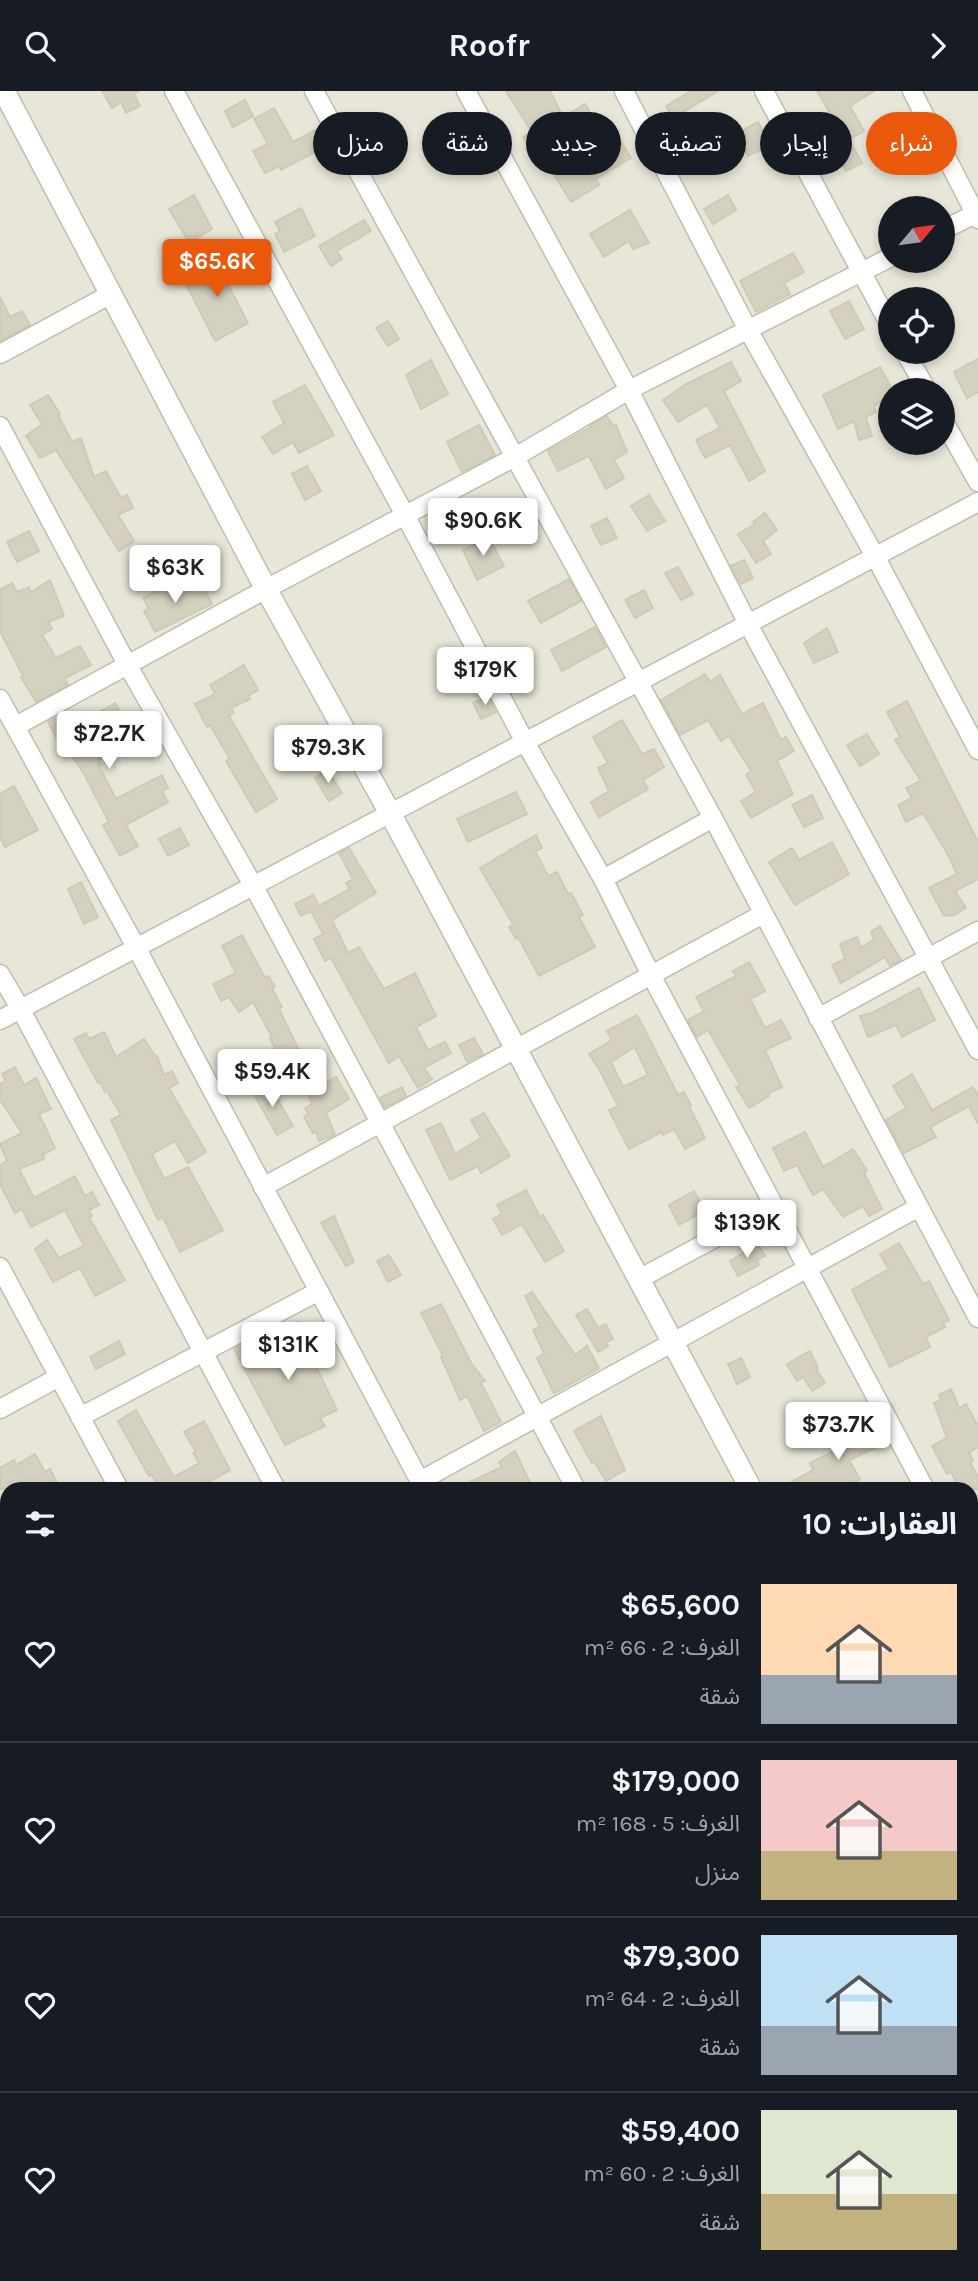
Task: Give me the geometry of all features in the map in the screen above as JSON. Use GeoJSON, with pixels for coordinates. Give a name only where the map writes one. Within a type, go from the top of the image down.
{"type":"FeatureCollection","features":[{"type":"Feature","properties":{"kind":"street"},"geometry":{"type":"LineString","coordinates":[[4,91],[266,589],[390,813],[747,1482]]}},
{"type":"Feature","properties":{"kind":"street"},"geometry":{"type":"LineString","coordinates":[[174,91],[405,515],[525,742],[603,879],[651,975],[921,1482]]}},
{"type":"Feature","properties":{"kind":"street"},"geometry":{"type":"LineString","coordinates":[[314,91],[713,818],[978,1318]]}},
{"type":"Feature","properties":{"kind":"street"},"geometry":{"type":"LineString","coordinates":[[467,91],[629,390],[748,624],[978,1051]]}},
{"type":"Feature","properties":{"kind":"street"},"geometry":{"type":"LineString","coordinates":[[624,91],[747,328],[875,556],[978,750]]}},
{"type":"Feature","properties":{"kind":"street"},"geometry":{"type":"LineString","coordinates":[[764,91],[878,304]]}},
{"type":"Feature","properties":{"kind":"street"},"geometry":{"type":"LineString","coordinates":[[912,91],[977,216],[956,225]]}},
{"type":"Feature","properties":{"kind":"street"},"geometry":{"type":"LineString","coordinates":[[16,726],[515,457],[629,390],[878,263]]}},
{"type":"Feature","properties":{"kind":"street"},"geometry":{"type":"LineString","coordinates":[[0,354],[111,294]]}},
{"type":"Feature","properties":{"kind":"street"},"geometry":{"type":"LineString","coordinates":[[0,426],[128,666],[253,885],[572,1482]]}},
{"type":"Feature","properties":{"kind":"street"},"geometry":{"type":"LineString","coordinates":[[955,441],[978,482]]}},
{"type":"Feature","properties":{"kind":"street"},"geometry":{"type":"LineString","coordinates":[[0,1020],[978,502]]}},
{"type":"Feature","properties":{"kind":"street"},"geometry":{"type":"LineString","coordinates":[[0,699],[136,947],[420,1482]]}},
{"type":"Feature","properties":{"kind":"street"},"geometry":{"type":"LineString","coordinates":[[603,879],[713,818]]}},
{"type":"Feature","properties":{"kind":"street"},"geometry":{"type":"LineString","coordinates":[[263,1187],[763,914]]}},
{"type":"Feature","properties":{"kind":"street"},"geometry":{"type":"LineString","coordinates":[[818,1018],[978,931]]}},
{"type":"Feature","properties":{"kind":"street"},"geometry":{"type":"LineString","coordinates":[[0,974],[272,1482]]}},
{"type":"Feature","properties":{"kind":"street"},"geometry":{"type":"LineString","coordinates":[[639,1279],[774,1206]]}},
{"type":"Feature","properties":{"kind":"street"},"geometry":{"type":"LineString","coordinates":[[427,1482],[537,1417],[919,1207]]}},
{"type":"Feature","properties":{"kind":"street"},"geometry":{"type":"LineString","coordinates":[[0,1267],[115,1482]]}},
{"type":"Feature","properties":{"kind":"street"},"geometry":{"type":"LineString","coordinates":[[80,1417],[319,1291]]}},
{"type":"Feature","properties":{"kind":"street"},"geometry":{"type":"LineString","coordinates":[[0,1409],[59,1377]]}},
{"type":"Feature","properties":{"kind":"shaded area"},"geometry":{"type":"Polygon","coordinates":[[[0,91],[978,91],[978,1482],[0,1482],[0,91]]]}},
{"type":"Feature","properties":{"kind":"building"},"geometry":{"type":"Polygon","coordinates":[[[102,91],[139,91],[134,94],[140,106],[126,113],[121,102],[112,108],[102,91]]]}},
{"type":"Feature","properties":{"kind":"building"},"geometry":{"type":"Polygon","coordinates":[[[506,91],[550,91],[560,112],[526,112],[526,123],[506,91]]]}},
{"type":"Feature","properties":{"kind":"building"},"geometry":{"type":"Polygon","coordinates":[[[691,91],[718,91],[683,112],[670,112],[666,106],[691,91]]]}},
{"type":"Feature","properties":{"kind":"building"},"geometry":{"type":"Polygon","coordinates":[[[817,91],[874,91],[850,106],[864,131],[852,137],[852,112],[830,112],[817,91]]]}},
{"type":"Feature","properties":{"kind":"building"},"geometry":{"type":"Polygon","coordinates":[[[245,100],[253,116],[233,127],[225,111],[245,100]]]}},
{"type":"Feature","properties":{"kind":"building"},"geometry":{"type":"Polygon","coordinates":[[[585,104],[590,112],[571,112],[585,104]]]}},
{"type":"Feature","properties":{"kind":"building"},"geometry":{"type":"Polygon","coordinates":[[[274,108],[293,142],[313,131],[313,153],[281,170],[279,166],[265,173],[253,151],[268,144],[254,119],[274,108]]]}},
{"type":"Feature","properties":{"kind":"building"},"geometry":{"type":"Polygon","coordinates":[[[758,122],[760,126],[760,149],[748,156],[746,153],[746,128],[758,122]]]}},
{"type":"Feature","properties":{"kind":"building"},"geometry":{"type":"Polygon","coordinates":[[[621,142],[631,158],[621,164],[621,142]]]}},
{"type":"Feature","properties":{"kind":"building"},"geometry":{"type":"Polygon","coordinates":[[[852,145],[862,163],[852,168],[852,145]]]}},
{"type":"Feature","properties":{"kind":"building"},"geometry":{"type":"Polygon","coordinates":[[[554,175],[603,175],[596,179],[599,185],[571,202],[554,175]]]}},
{"type":"Feature","properties":{"kind":"building"},"geometry":{"type":"Polygon","coordinates":[[[194,195],[212,229],[189,242],[169,209],[194,195]]]}},
{"type":"Feature","properties":{"kind":"building"},"geometry":{"type":"Polygon","coordinates":[[[728,195],[736,210],[713,224],[704,209],[728,195]]]}},
{"type":"Feature","properties":{"kind":"building"},"geometry":{"type":"Polygon","coordinates":[[[301,208],[315,236],[284,252],[275,234],[280,231],[275,222],[301,208]]]}},
{"type":"Feature","properties":{"kind":"building"},"geometry":{"type":"Polygon","coordinates":[[[630,210],[649,243],[633,249],[629,241],[604,257],[590,234],[630,210]]]}},
{"type":"Feature","properties":{"kind":"building"},"geometry":{"type":"Polygon","coordinates":[[[364,220],[371,231],[337,251],[342,259],[331,266],[319,246],[364,220]]]}},
{"type":"Feature","properties":{"kind":"building"},"geometry":{"type":"Polygon","coordinates":[[[793,253],[804,272],[784,283],[790,294],[756,312],[740,281],[793,253]]]}},
{"type":"Feature","properties":{"kind":"building"},"geometry":{"type":"Polygon","coordinates":[[[223,257],[235,276],[226,281],[248,323],[215,341],[187,286],[194,282],[192,275],[223,257]]]}},
{"type":"Feature","properties":{"kind":"building"},"geometry":{"type":"Polygon","coordinates":[[[0,297],[10,317],[22,311],[30,325],[0,341],[0,297]]]}},
{"type":"Feature","properties":{"kind":"building"},"geometry":{"type":"Polygon","coordinates":[[[849,301],[864,329],[845,339],[830,311],[849,301]]]}},
{"type":"Feature","properties":{"kind":"building"},"geometry":{"type":"Polygon","coordinates":[[[388,321],[399,339],[388,346],[376,328],[388,321]]]}},
{"type":"Feature","properties":{"kind":"building"},"geometry":{"type":"Polygon","coordinates":[[[978,359],[978,392],[967,398],[954,372],[978,359]]]}},
{"type":"Feature","properties":{"kind":"building"},"geometry":{"type":"Polygon","coordinates":[[[431,360],[448,394],[421,409],[406,375],[431,360]]]}},
{"type":"Feature","properties":{"kind":"building"},"geometry":{"type":"Polygon","coordinates":[[[731,362],[741,381],[724,391],[765,471],[749,481],[730,445],[705,458],[696,440],[720,428],[707,405],[678,422],[663,400],[686,384],[731,362]]]}},
{"type":"Feature","properties":{"kind":"building"},"geometry":{"type":"Polygon","coordinates":[[[880,367],[886,378],[878,378],[878,404],[874,406],[876,412],[866,417],[872,436],[859,440],[854,421],[838,429],[823,395],[880,367]]]}},
{"type":"Feature","properties":{"kind":"building"},"geometry":{"type":"Polygon","coordinates":[[[305,385],[334,435],[299,453],[293,442],[273,454],[262,437],[284,423],[273,402],[305,385]]]}},
{"type":"Feature","properties":{"kind":"building"},"geometry":{"type":"Polygon","coordinates":[[[48,395],[72,442],[81,438],[94,477],[106,471],[121,498],[127,495],[133,508],[118,515],[134,541],[119,551],[56,450],[40,458],[26,436],[42,424],[30,405],[48,395]]]}},
{"type":"Feature","properties":{"kind":"building"},"geometry":{"type":"Polygon","coordinates":[[[607,416],[613,426],[616,425],[627,452],[614,460],[624,478],[606,489],[589,456],[558,471],[548,451],[607,416]]]}},
{"type":"Feature","properties":{"kind":"building"},"geometry":{"type":"Polygon","coordinates":[[[479,425],[495,455],[462,472],[447,442],[479,425]]]}},
{"type":"Feature","properties":{"kind":"building"},"geometry":{"type":"Polygon","coordinates":[[[307,466],[321,491],[305,500],[292,474],[307,466]]]}},
{"type":"Feature","properties":{"kind":"building"},"geometry":{"type":"Polygon","coordinates":[[[649,495],[665,521],[647,531],[631,506],[649,495]]]}},
{"type":"Feature","properties":{"kind":"building"},"geometry":{"type":"Polygon","coordinates":[[[765,513],[777,530],[763,541],[771,554],[756,563],[738,534],[755,524],[753,522],[765,513]]]}},
{"type":"Feature","properties":{"kind":"building"},"geometry":{"type":"Polygon","coordinates":[[[607,518],[617,538],[601,545],[591,526],[607,518]]]}},
{"type":"Feature","properties":{"kind":"building"},"geometry":{"type":"Polygon","coordinates":[[[29,531],[39,551],[17,562],[7,542],[29,531]]]}},
{"type":"Feature","properties":{"kind":"building"},"geometry":{"type":"Polygon","coordinates":[[[489,537],[504,566],[477,580],[463,550],[489,537]]]}},
{"type":"Feature","properties":{"kind":"building"},"geometry":{"type":"Polygon","coordinates":[[[744,560],[753,578],[741,584],[731,566],[744,560]]]}},
{"type":"Feature","properties":{"kind":"building"},"geometry":{"type":"Polygon","coordinates":[[[678,567],[693,594],[681,600],[665,573],[678,567]]]}},
{"type":"Feature","properties":{"kind":"building"},"geometry":{"type":"Polygon","coordinates":[[[569,579],[581,601],[541,623],[528,601],[569,579]]]}},
{"type":"Feature","properties":{"kind":"building"},"geometry":{"type":"Polygon","coordinates":[[[50,580],[64,616],[48,622],[52,629],[42,635],[56,658],[80,646],[91,665],[65,678],[68,685],[36,702],[0,631],[0,590],[12,583],[17,592],[29,587],[31,592],[50,580]]]}},
{"type":"Feature","properties":{"kind":"building"},"geometry":{"type":"Polygon","coordinates":[[[200,581],[212,604],[155,632],[144,611],[149,609],[143,598],[166,586],[171,595],[200,581]]]}},
{"type":"Feature","properties":{"kind":"building"},"geometry":{"type":"Polygon","coordinates":[[[644,590],[653,608],[635,618],[625,600],[644,590]]]}},
{"type":"Feature","properties":{"kind":"building"},"geometry":{"type":"Polygon","coordinates":[[[595,627],[606,647],[562,671],[551,650],[595,627]]]}},
{"type":"Feature","properties":{"kind":"building"},"geometry":{"type":"Polygon","coordinates":[[[827,628],[838,652],[814,663],[804,643],[827,628]]]}},
{"type":"Feature","properties":{"kind":"building"},"geometry":{"type":"Polygon","coordinates":[[[244,665],[258,690],[248,696],[250,699],[231,708],[234,713],[229,716],[277,799],[256,812],[226,761],[230,759],[210,725],[207,727],[195,704],[215,694],[210,685],[244,665]]]}},
{"type":"Feature","properties":{"kind":"building"},"geometry":{"type":"Polygon","coordinates":[[[705,674],[710,682],[720,675],[742,714],[763,703],[781,740],[786,737],[794,751],[777,761],[793,794],[751,818],[741,801],[756,792],[746,775],[751,771],[729,736],[721,741],[708,720],[680,735],[661,700],[705,674]]]}},
{"type":"Feature","properties":{"kind":"building"},"geometry":{"type":"Polygon","coordinates":[[[488,696],[496,712],[481,719],[473,703],[488,696]]]}},
{"type":"Feature","properties":{"kind":"building"},"geometry":{"type":"Polygon","coordinates":[[[907,701],[978,842],[978,879],[955,891],[966,908],[954,915],[944,916],[929,888],[957,874],[947,853],[923,813],[906,822],[898,805],[912,798],[906,788],[921,781],[895,740],[900,737],[887,712],[907,701]]]}},
{"type":"Feature","properties":{"kind":"building"},"geometry":{"type":"Polygon","coordinates":[[[115,703],[137,740],[98,760],[116,799],[162,775],[168,788],[162,791],[168,802],[126,825],[138,846],[120,856],[103,825],[109,822],[84,774],[71,754],[66,757],[48,722],[65,712],[74,730],[98,717],[96,714],[115,703]]]}},
{"type":"Feature","properties":{"kind":"building"},"geometry":{"type":"Polygon","coordinates":[[[622,720],[642,754],[654,749],[664,767],[643,780],[648,789],[599,817],[591,802],[609,791],[598,768],[608,763],[593,737],[622,720]]]}},
{"type":"Feature","properties":{"kind":"building"},"geometry":{"type":"Polygon","coordinates":[[[867,734],[879,754],[860,766],[847,745],[867,734]]]}},
{"type":"Feature","properties":{"kind":"building"},"geometry":{"type":"Polygon","coordinates":[[[328,770],[342,793],[329,801],[315,778],[328,770]]]}},
{"type":"Feature","properties":{"kind":"building"},"geometry":{"type":"Polygon","coordinates":[[[14,786],[38,830],[5,847],[0,838],[0,794],[14,786]]]}},
{"type":"Feature","properties":{"kind":"building"},"geometry":{"type":"Polygon","coordinates":[[[516,792],[527,814],[468,842],[457,819],[516,792]]]}},
{"type":"Feature","properties":{"kind":"building"},"geometry":{"type":"Polygon","coordinates":[[[812,795],[823,818],[804,827],[792,805],[812,795]]]}},
{"type":"Feature","properties":{"kind":"building"},"geometry":{"type":"Polygon","coordinates":[[[180,828],[189,845],[168,856],[159,839],[180,828]]]}},
{"type":"Feature","properties":{"kind":"building"},"geometry":{"type":"Polygon","coordinates":[[[536,835],[542,848],[535,851],[548,876],[557,872],[568,894],[571,893],[583,915],[579,917],[595,947],[539,976],[518,937],[516,939],[509,927],[513,924],[480,868],[536,835]]]}},
{"type":"Feature","properties":{"kind":"building"},"geometry":{"type":"Polygon","coordinates":[[[832,842],[849,874],[795,905],[769,862],[792,848],[799,860],[832,842]]]}},
{"type":"Feature","properties":{"kind":"building"},"geometry":{"type":"Polygon","coordinates":[[[349,848],[376,893],[332,920],[348,953],[359,947],[384,989],[415,973],[436,1016],[416,1027],[428,1050],[445,1042],[451,1053],[424,1068],[432,1079],[418,1088],[399,1056],[389,1063],[331,958],[325,961],[314,939],[323,934],[311,911],[301,916],[295,904],[313,895],[319,906],[350,889],[346,883],[353,879],[339,853],[349,848]]]}},
{"type":"Feature","properties":{"kind":"building"},"geometry":{"type":"Polygon","coordinates":[[[81,882],[98,917],[84,924],[68,889],[81,882]]]}},
{"type":"Feature","properties":{"kind":"building"},"geometry":{"type":"Polygon","coordinates":[[[880,926],[901,960],[890,966],[885,957],[841,983],[832,965],[845,959],[840,944],[857,937],[861,948],[874,939],[871,932],[880,926]]]}},
{"type":"Feature","properties":{"kind":"building"},"geometry":{"type":"Polygon","coordinates":[[[242,935],[265,978],[268,976],[275,987],[272,989],[282,1007],[279,1009],[298,1048],[283,1055],[278,1055],[270,1038],[272,1037],[253,1002],[239,1012],[229,997],[221,1001],[213,984],[236,973],[222,946],[242,935]]]}},
{"type":"Feature","properties":{"kind":"building"},"geometry":{"type":"Polygon","coordinates":[[[749,962],[765,991],[750,999],[765,1028],[781,1020],[791,1038],[765,1050],[782,1087],[767,1094],[769,1096],[749,1108],[736,1087],[740,1085],[708,1030],[697,1037],[688,1020],[704,1011],[696,997],[736,976],[733,971],[749,962]]]}},
{"type":"Feature","properties":{"kind":"building"},"geometry":{"type":"Polygon","coordinates":[[[919,988],[935,1020],[902,1037],[896,1025],[868,1037],[860,1016],[872,1013],[919,988]]]}},
{"type":"Feature","properties":{"kind":"building"},"geometry":{"type":"Polygon","coordinates":[[[637,1015],[678,1095],[684,1092],[705,1138],[685,1149],[674,1129],[663,1135],[662,1132],[629,1149],[609,1110],[618,1106],[589,1054],[612,1040],[607,1031],[637,1015]],[[635,1047],[611,1062],[623,1087],[648,1075],[635,1047]]]}},
{"type":"Feature","properties":{"kind":"building"},"geometry":{"type":"Polygon","coordinates":[[[104,1032],[116,1057],[144,1039],[157,1056],[164,1075],[172,1071],[178,1083],[169,1088],[206,1152],[188,1163],[175,1141],[152,1154],[164,1179],[188,1167],[223,1230],[180,1252],[163,1217],[158,1220],[111,1120],[121,1115],[107,1091],[98,1083],[74,1039],[86,1033],[89,1039],[104,1032]]]}},
{"type":"Feature","properties":{"kind":"building"},"geometry":{"type":"Polygon","coordinates":[[[474,1038],[483,1054],[467,1062],[459,1045],[474,1038]]]}},
{"type":"Feature","properties":{"kind":"building"},"geometry":{"type":"Polygon","coordinates":[[[15,1067],[24,1085],[36,1078],[51,1109],[39,1114],[55,1148],[43,1155],[44,1159],[19,1169],[34,1198],[75,1176],[85,1196],[92,1192],[99,1205],[89,1210],[92,1216],[89,1217],[125,1280],[95,1296],[80,1268],[53,1282],[35,1249],[47,1240],[59,1258],[84,1246],[65,1210],[31,1227],[22,1209],[15,1213],[0,1184],[0,1165],[7,1161],[0,1144],[22,1133],[0,1100],[0,1084],[6,1081],[2,1074],[15,1067]]]}},
{"type":"Feature","properties":{"kind":"building"},"geometry":{"type":"Polygon","coordinates":[[[912,1074],[932,1110],[973,1087],[978,1096],[978,1124],[969,1106],[930,1127],[936,1137],[904,1153],[886,1120],[906,1108],[893,1086],[912,1074]]]}},
{"type":"Feature","properties":{"kind":"building"},"geometry":{"type":"Polygon","coordinates":[[[336,1077],[349,1099],[326,1113],[335,1135],[319,1141],[316,1132],[313,1133],[304,1117],[308,1114],[305,1108],[312,1104],[307,1092],[336,1077]]]}},
{"type":"Feature","properties":{"kind":"building"},"geometry":{"type":"Polygon","coordinates":[[[267,1082],[293,1126],[277,1135],[252,1091],[267,1082]]]}},
{"type":"Feature","properties":{"kind":"building"},"geometry":{"type":"Polygon","coordinates":[[[402,1087],[406,1096],[385,1107],[380,1098],[402,1087]]]}},
{"type":"Feature","properties":{"kind":"building"},"geometry":{"type":"Polygon","coordinates":[[[484,1113],[510,1156],[481,1173],[478,1166],[450,1180],[426,1130],[441,1123],[455,1154],[481,1138],[471,1120],[484,1113]]]}},
{"type":"Feature","properties":{"kind":"building"},"geometry":{"type":"Polygon","coordinates":[[[805,1132],[823,1167],[853,1149],[867,1171],[864,1173],[882,1209],[869,1216],[863,1206],[843,1217],[823,1189],[813,1195],[797,1165],[784,1171],[773,1148],[805,1132]]]}},
{"type":"Feature","properties":{"kind":"building"},"geometry":{"type":"Polygon","coordinates":[[[526,1190],[540,1217],[543,1215],[564,1251],[545,1262],[522,1224],[502,1235],[493,1219],[502,1214],[497,1205],[526,1190]]]}},
{"type":"Feature","properties":{"kind":"building"},"geometry":{"type":"Polygon","coordinates":[[[694,1191],[705,1211],[679,1225],[669,1205],[694,1191]]]}},
{"type":"Feature","properties":{"kind":"building"},"geometry":{"type":"Polygon","coordinates":[[[334,1216],[354,1262],[346,1266],[321,1223],[334,1216]]]}},
{"type":"Feature","properties":{"kind":"building"},"geometry":{"type":"Polygon","coordinates":[[[899,1243],[923,1284],[929,1281],[949,1320],[943,1323],[945,1327],[926,1337],[930,1347],[890,1367],[852,1290],[889,1269],[880,1254],[899,1243]]]}},
{"type":"Feature","properties":{"kind":"building"},"geometry":{"type":"Polygon","coordinates":[[[758,1244],[765,1256],[757,1260],[759,1265],[738,1276],[730,1261],[758,1244]]]}},
{"type":"Feature","properties":{"kind":"building"},"geometry":{"type":"Polygon","coordinates":[[[389,1255],[401,1275],[388,1282],[377,1261],[389,1255]]]}},
{"type":"Feature","properties":{"kind":"building"},"geometry":{"type":"Polygon","coordinates":[[[532,1292],[575,1355],[587,1346],[599,1368],[554,1393],[537,1358],[544,1353],[533,1330],[540,1327],[525,1296],[532,1292]]]}},
{"type":"Feature","properties":{"kind":"building"},"geometry":{"type":"Polygon","coordinates":[[[441,1304],[471,1363],[485,1381],[481,1383],[501,1422],[484,1431],[467,1396],[460,1400],[441,1357],[443,1356],[421,1313],[441,1304]]]}},
{"type":"Feature","properties":{"kind":"building"},"geometry":{"type":"Polygon","coordinates":[[[587,1309],[598,1328],[606,1324],[613,1339],[606,1342],[608,1346],[598,1352],[576,1315],[587,1309]]]}},
{"type":"Feature","properties":{"kind":"building"},"geometry":{"type":"Polygon","coordinates":[[[297,1322],[337,1410],[320,1418],[325,1426],[285,1445],[234,1349],[254,1339],[256,1343],[297,1322]]]}},
{"type":"Feature","properties":{"kind":"building"},"geometry":{"type":"Polygon","coordinates":[[[119,1341],[125,1354],[96,1369],[90,1357],[119,1341]]]}},
{"type":"Feature","properties":{"kind":"building"},"geometry":{"type":"Polygon","coordinates":[[[810,1351],[818,1368],[816,1369],[825,1383],[812,1391],[803,1377],[797,1381],[787,1364],[810,1351]]]}},
{"type":"Feature","properties":{"kind":"building"},"geometry":{"type":"Polygon","coordinates":[[[741,1358],[750,1377],[737,1384],[728,1364],[741,1358]]]}},
{"type":"Feature","properties":{"kind":"building"},"geometry":{"type":"Polygon","coordinates":[[[951,1389],[959,1408],[966,1404],[978,1426],[978,1447],[969,1452],[978,1482],[956,1482],[951,1472],[947,1474],[932,1446],[947,1438],[934,1403],[941,1400],[939,1395],[951,1389]]]}},
{"type":"Feature","properties":{"kind":"building"},"geometry":{"type":"Polygon","coordinates":[[[136,1410],[174,1477],[199,1463],[184,1432],[204,1421],[230,1470],[209,1482],[156,1482],[152,1475],[149,1476],[118,1421],[136,1410]]]}},
{"type":"Feature","properties":{"kind":"building"},"geometry":{"type":"Polygon","coordinates":[[[601,1416],[625,1470],[606,1481],[574,1431],[601,1416]]]}},
{"type":"Feature","properties":{"kind":"building"},"geometry":{"type":"Polygon","coordinates":[[[849,1418],[863,1437],[877,1430],[884,1444],[849,1460],[860,1479],[855,1482],[792,1482],[813,1470],[810,1463],[848,1444],[836,1428],[849,1418]]]}},
{"type":"Feature","properties":{"kind":"building"},"geometry":{"type":"Polygon","coordinates":[[[515,1451],[530,1482],[470,1482],[502,1467],[499,1462],[515,1451]]]}},
{"type":"Feature","properties":{"kind":"building"},"geometry":{"type":"Polygon","coordinates":[[[35,1454],[45,1472],[50,1469],[56,1482],[0,1482],[0,1468],[14,1460],[16,1465],[35,1454]]]}}]}
